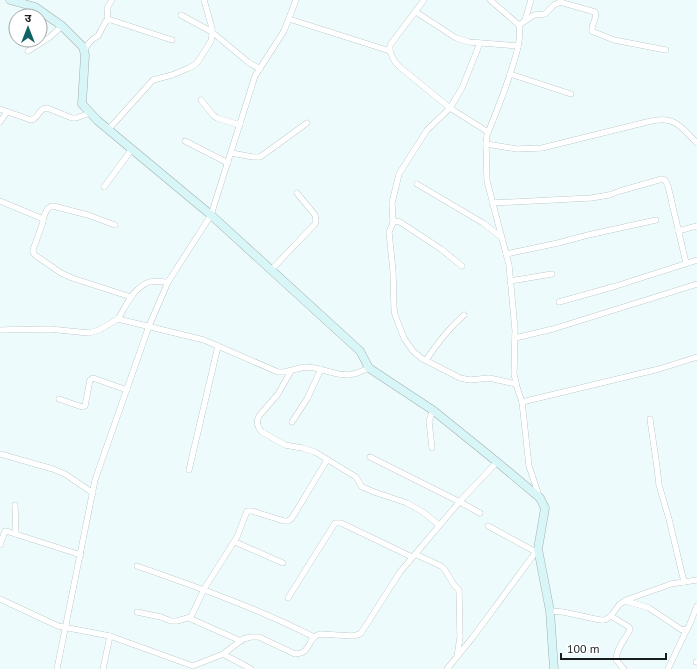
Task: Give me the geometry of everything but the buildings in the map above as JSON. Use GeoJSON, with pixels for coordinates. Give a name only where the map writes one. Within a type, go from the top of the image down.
{"type":"FeatureCollection","features":[{"type":"Feature","properties":{"kind":"street"},"geometry":{"type":"LineString","coordinates":[[10,0],[35,7],[62,26],[83,47],[85,55],[82,104],[98,121],[211,215],[272,270],[360,351],[369,368],[433,410],[540,498]]}},
{"type":"Feature","properties":{"kind":"street"},"geometry":{"type":"LineString","coordinates":[[84,51],[91,40],[98,36],[108,20],[107,8],[112,0]]}},
{"type":"Feature","properties":{"kind":"street"},"geometry":{"type":"LineString","coordinates":[[108,130],[153,80],[180,72],[196,64],[210,42],[212,32],[204,0]]}},
{"type":"Feature","properties":{"kind":"street"},"geometry":{"type":"LineString","coordinates":[[57,669],[95,480],[149,326],[168,282],[211,215],[255,76],[284,32],[296,0]]}},
{"type":"Feature","properties":{"kind":"street"},"geometry":{"type":"LineString","coordinates":[[424,0],[390,45],[390,51],[395,62],[450,108],[488,132]]}},
{"type":"Feature","properties":{"kind":"street"},"geometry":{"type":"LineString","coordinates":[[490,0],[519,25],[520,36],[510,74],[488,132],[486,144],[487,181],[509,265],[514,338],[514,374],[522,402],[529,466],[545,508],[537,551],[550,611],[554,669]]}},
{"type":"Feature","properties":{"kind":"street"},"geometry":{"type":"LineString","coordinates":[[525,21],[531,0]]}},
{"type":"Feature","properties":{"kind":"street"},"geometry":{"type":"LineString","coordinates":[[519,25],[534,15],[545,14],[557,3],[563,3],[595,12],[597,15],[592,26],[592,30],[594,32],[614,40],[666,50]]}},
{"type":"Feature","properties":{"kind":"street"},"geometry":{"type":"LineString","coordinates":[[416,12],[456,38],[469,42],[518,46]]}},
{"type":"Feature","properties":{"kind":"street"},"geometry":{"type":"LineString","coordinates":[[181,15],[212,32],[248,62],[260,69]]}},
{"type":"Feature","properties":{"kind":"street"},"geometry":{"type":"LineString","coordinates":[[289,19],[390,51]]}},
{"type":"Feature","properties":{"kind":"street"},"geometry":{"type":"LineString","coordinates":[[108,20],[172,40]]}},
{"type":"Feature","properties":{"kind":"street"},"geometry":{"type":"LineString","coordinates":[[28,51],[50,37],[62,26]]}},
{"type":"Feature","properties":{"kind":"street"},"geometry":{"type":"LineString","coordinates":[[480,43],[462,88],[450,108],[427,130],[399,174],[392,203],[393,223],[389,232],[393,271],[393,303],[395,315],[404,338],[421,358],[460,378],[470,380],[489,378],[516,384]]}},
{"type":"Feature","properties":{"kind":"street"},"geometry":{"type":"LineString","coordinates":[[510,74],[571,94]]}},
{"type":"Feature","properties":{"kind":"street"},"geometry":{"type":"LineString","coordinates":[[201,100],[216,118],[240,124]]}},
{"type":"Feature","properties":{"kind":"street"},"geometry":{"type":"LineString","coordinates":[[0,109],[31,120],[34,120],[41,109],[44,108],[72,118],[90,113]]}},
{"type":"Feature","properties":{"kind":"street"},"geometry":{"type":"LineString","coordinates":[[0,122],[7,112]]}},
{"type":"Feature","properties":{"kind":"street"},"geometry":{"type":"LineString","coordinates":[[486,144],[517,150],[542,148],[662,119],[674,122],[697,143]]}},
{"type":"Feature","properties":{"kind":"street"},"geometry":{"type":"LineString","coordinates":[[231,153],[253,158],[260,157],[307,123]]}},
{"type":"Feature","properties":{"kind":"street"},"geometry":{"type":"LineString","coordinates":[[185,141],[228,163]]}},
{"type":"Feature","properties":{"kind":"street"},"geometry":{"type":"LineString","coordinates":[[104,187],[132,149]]}},
{"type":"Feature","properties":{"kind":"street"},"geometry":{"type":"LineString","coordinates":[[492,203],[590,198],[609,195],[662,179],[665,180],[668,186],[686,263]]}},
{"type":"Feature","properties":{"kind":"street"},"geometry":{"type":"LineString","coordinates":[[418,184],[483,223],[502,238]]}},
{"type":"Feature","properties":{"kind":"street"},"geometry":{"type":"LineString","coordinates":[[272,270],[316,221],[315,215],[297,193]]}},
{"type":"Feature","properties":{"kind":"street"},"geometry":{"type":"LineString","coordinates":[[0,201],[43,220]]}},
{"type":"Feature","properties":{"kind":"street"},"geometry":{"type":"LineString","coordinates":[[116,225],[88,215],[49,206],[33,252],[61,273],[131,297]]}},
{"type":"Feature","properties":{"kind":"street"},"geometry":{"type":"LineString","coordinates":[[506,254],[656,220]]}},
{"type":"Feature","properties":{"kind":"street"},"geometry":{"type":"LineString","coordinates":[[393,223],[395,221],[400,222],[441,249],[462,266]]}},
{"type":"Feature","properties":{"kind":"street"},"geometry":{"type":"LineString","coordinates":[[678,231],[697,226]]}},
{"type":"Feature","properties":{"kind":"street"},"geometry":{"type":"LineString","coordinates":[[559,302],[616,286],[697,260]]}},
{"type":"Feature","properties":{"kind":"street"},"geometry":{"type":"LineString","coordinates":[[510,281],[552,274]]}},
{"type":"Feature","properties":{"kind":"street"},"geometry":{"type":"LineString","coordinates":[[0,330],[49,329],[89,333],[100,330],[118,319],[131,297],[141,286],[150,282],[168,282]]}},
{"type":"Feature","properties":{"kind":"street"},"geometry":{"type":"LineString","coordinates":[[514,338],[553,329],[697,284]]}},
{"type":"Feature","properties":{"kind":"street"},"geometry":{"type":"LineString","coordinates":[[426,360],[453,325],[464,315]]}},
{"type":"Feature","properties":{"kind":"street"},"geometry":{"type":"LineString","coordinates":[[118,319],[204,340],[278,372],[305,367],[348,375],[369,368]]}},
{"type":"Feature","properties":{"kind":"street"},"geometry":{"type":"LineString","coordinates":[[189,470],[218,346]]}},
{"type":"Feature","properties":{"kind":"street"},"geometry":{"type":"LineString","coordinates":[[522,402],[660,369],[697,357]]}},
{"type":"Feature","properties":{"kind":"street"},"geometry":{"type":"LineString","coordinates":[[291,370],[278,394],[257,420],[258,427],[262,432],[281,443],[309,450],[356,477],[362,487],[407,502],[423,512],[439,525]]}},
{"type":"Feature","properties":{"kind":"street"},"geometry":{"type":"LineString","coordinates":[[292,422],[307,399],[321,370]]}},
{"type":"Feature","properties":{"kind":"street"},"geometry":{"type":"LineString","coordinates":[[59,399],[82,407],[85,406],[90,380],[93,378],[127,390]]}},
{"type":"Feature","properties":{"kind":"street"},"geometry":{"type":"LineString","coordinates":[[432,448],[429,421],[433,410]]}},
{"type":"Feature","properties":{"kind":"street"},"geometry":{"type":"LineString","coordinates":[[650,419],[659,485],[684,582]]}},
{"type":"Feature","properties":{"kind":"street"},"geometry":{"type":"LineString","coordinates":[[0,454],[53,469],[65,474],[92,493]]}},
{"type":"Feature","properties":{"kind":"street"},"geometry":{"type":"LineString","coordinates":[[370,457],[480,513]]}},
{"type":"Feature","properties":{"kind":"street"},"geometry":{"type":"LineString","coordinates":[[137,612],[177,621],[191,617],[204,589],[235,542],[247,512],[252,510],[288,521],[292,518],[327,460]]}},
{"type":"Feature","properties":{"kind":"street"},"geometry":{"type":"LineString","coordinates":[[0,599],[58,626],[110,636],[193,668],[223,654],[241,641],[251,636],[259,637],[295,654],[301,654],[306,651],[314,637],[320,634],[353,636],[360,634],[400,572],[439,525],[497,462]]}},
{"type":"Feature","properties":{"kind":"street"},"geometry":{"type":"LineString","coordinates":[[15,505],[16,534]]}},
{"type":"Feature","properties":{"kind":"street"},"geometry":{"type":"LineString","coordinates":[[288,598],[335,523],[341,523],[441,566],[445,570],[454,585],[459,590],[460,637],[457,657]]}},
{"type":"Feature","properties":{"kind":"street"},"geometry":{"type":"LineString","coordinates":[[488,526],[537,551]]}},
{"type":"Feature","properties":{"kind":"street"},"geometry":{"type":"LineString","coordinates":[[0,545],[5,531],[81,554]]}},
{"type":"Feature","properties":{"kind":"street"},"geometry":{"type":"LineString","coordinates":[[235,542],[283,563]]}},
{"type":"Feature","properties":{"kind":"street"},"geometry":{"type":"LineString","coordinates":[[447,669],[473,638],[537,551]]}},
{"type":"Feature","properties":{"kind":"street"},"geometry":{"type":"LineString","coordinates":[[137,566],[204,589],[257,610],[314,637]]}},
{"type":"Feature","properties":{"kind":"street"},"geometry":{"type":"LineString","coordinates":[[550,611],[564,612],[606,620],[612,616],[619,605],[626,600],[671,584],[697,580]]}},
{"type":"Feature","properties":{"kind":"street"},"geometry":{"type":"LineString","coordinates":[[626,600],[649,608],[682,630],[687,629]]}},
{"type":"Feature","properties":{"kind":"street"},"geometry":{"type":"LineString","coordinates":[[668,669],[697,606]]}},
{"type":"Feature","properties":{"kind":"street"},"geometry":{"type":"LineString","coordinates":[[612,616],[630,629],[616,656],[616,660],[624,669]]}},
{"type":"Feature","properties":{"kind":"street"},"geometry":{"type":"LineString","coordinates":[[191,617],[191,619],[241,641]]}},
{"type":"Feature","properties":{"kind":"street"},"geometry":{"type":"LineString","coordinates":[[103,669],[110,636]]}},
{"type":"Feature","properties":{"kind":"street"},"geometry":{"type":"LineString","coordinates":[[223,654],[251,669]]}}]}
